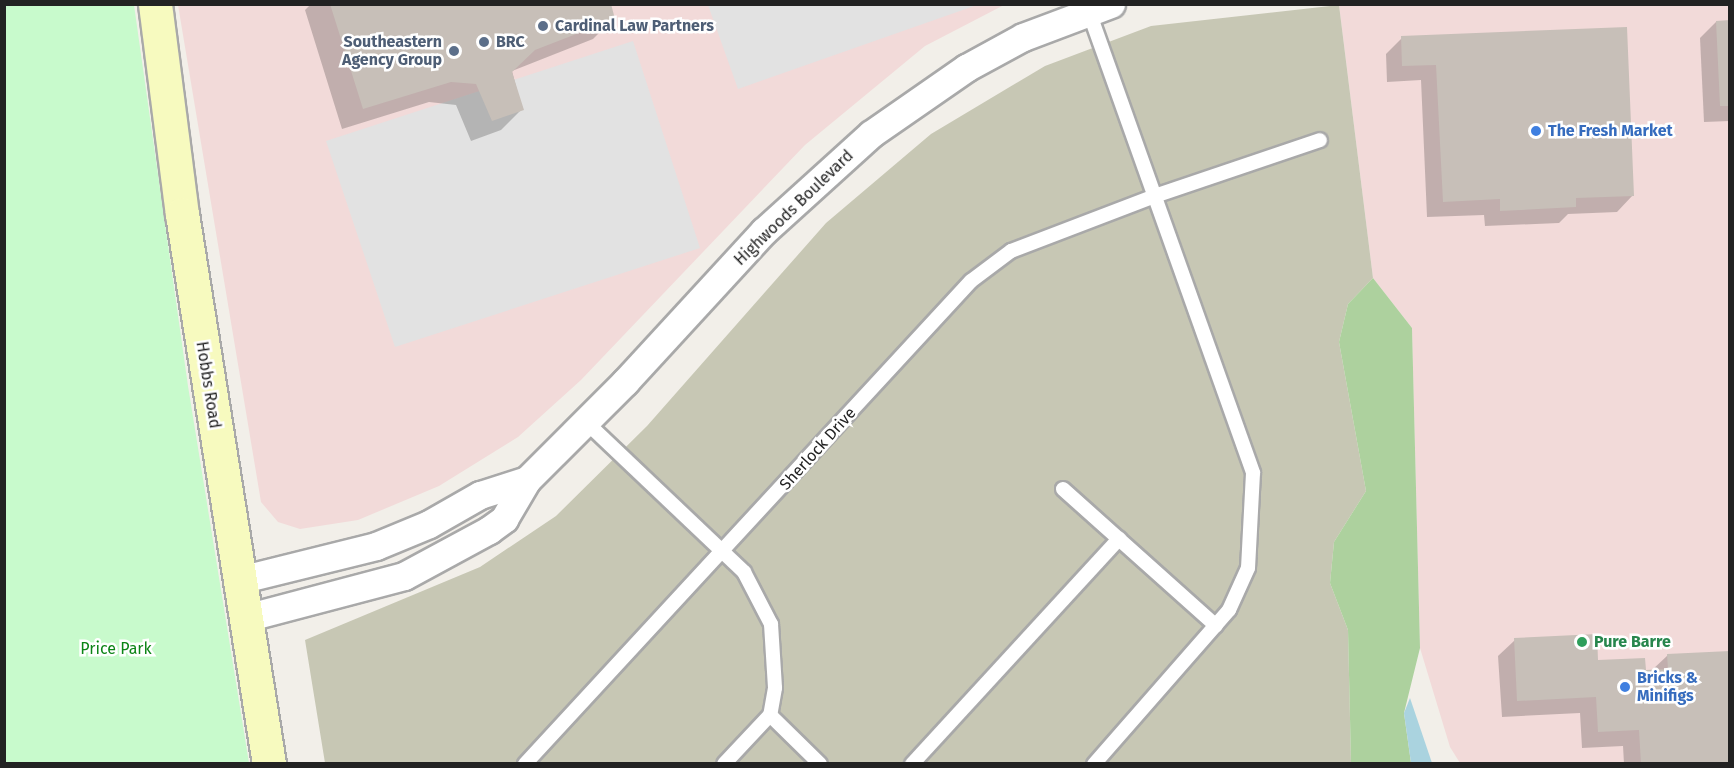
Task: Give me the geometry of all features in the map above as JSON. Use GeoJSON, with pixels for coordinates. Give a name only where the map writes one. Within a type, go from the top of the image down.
{"type":"FeatureCollection","features":[{"type":"Feature","properties":{"kind":"street","name":"Hobbs Road"},"geometry":{"type":"LineString","coordinates":[[155,4],[182,214],[238,580],[269,764]]}},
{"type":"Feature","properties":{"kind":"street","name":"Highwoods Boulevard"},"geometry":{"type":"LineString","coordinates":[[245,618],[404,576],[447,555],[504,519],[527,480],[586,422],[764,231],[871,134],[966,68],[1023,37],[1096,7]]}},
{"type":"Feature","properties":{"kind":"street","name":"Highwoods Boulevard"},"geometry":{"type":"LineString","coordinates":[[238,580],[376,546],[429,524],[480,495],[527,480]]}},
{"type":"Feature","properties":{"kind":"lane"},"geometry":{"type":"LineString","coordinates":[[1094,764],[1229,610],[1248,568],[1253,472],[1155,196],[1096,7]]}},
{"type":"Feature","properties":{"kind":"lane","name":"Sherlock Drive"},"geometry":{"type":"LineString","coordinates":[[525,764],[723,553],[971,281],[1011,251],[1155,196],[1320,140]]}},
{"type":"Feature","properties":{"kind":"lane"},"geometry":{"type":"LineString","coordinates":[[586,422],[744,572],[771,624],[775,688],[770,715],[724,764]]}},
{"type":"Feature","properties":{"kind":"lane"},"geometry":{"type":"LineString","coordinates":[[1063,489],[1216,626]]}},
{"type":"Feature","properties":{"kind":"lane"},"geometry":{"type":"LineString","coordinates":[[912,764],[1119,539]]}},
{"type":"Feature","properties":{"kind":"lane"},"geometry":{"type":"LineString","coordinates":[[770,715],[820,764]]}},
{"type":"Feature","properties":{"kind":"shaded area"},"geometry":{"type":"Polygon","coordinates":[[[708,4],[977,5],[738,89],[708,4]]]}},
{"type":"Feature","properties":{"kind":"shaded area"},"geometry":{"type":"Polygon","coordinates":[[[178,5],[1004,5],[925,46],[805,145],[581,380],[518,437],[439,486],[358,520],[300,529],[278,522],[261,502],[178,5]]]}},
{"type":"Feature","properties":{"kind":"shaded area"},"geometry":{"type":"Polygon","coordinates":[[[1339,5],[1729,5],[1729,763],[1460,763],[1450,747],[1420,648],[1412,328],[1373,278],[1339,5]]]}},
{"type":"Feature","properties":{"kind":"shaded area"},"geometry":{"type":"Polygon","coordinates":[[[1339,5],[1373,278],[1348,304],[1339,342],[1366,491],[1334,542],[1330,583],[1348,630],[1351,763],[325,763],[305,640],[480,567],[556,516],[647,426],[826,223],[931,134],[1045,66],[1151,26],[1339,5]]]}},
{"type":"Feature","properties":{"kind":"shaded area"},"geometry":{"type":"Polygon","coordinates":[[[633,41],[700,248],[395,347],[326,141],[633,41]]]}},
{"type":"Feature","properties":{"kind":"green space","name":"Price Park"},"geometry":{"type":"Polygon","coordinates":[[[4,5],[134,5],[188,386],[249,763],[5,763],[4,5]]]}},
{"type":"Feature","properties":{"kind":"green space"},"geometry":{"type":"Polygon","coordinates":[[[1373,278],[1412,328],[1420,648],[1404,713],[1411,763],[1351,763],[1348,630],[1330,583],[1334,542],[1366,491],[1339,342],[1348,304],[1373,278]]]}},
{"type":"Feature","properties":{"kind":"water"},"geometry":{"type":"Polygon","coordinates":[[[1410,698],[1432,763],[1411,763],[1404,713],[1410,698]]]}},
{"type":"Feature","properties":{"kind":"building"},"geometry":{"type":"Polygon","coordinates":[[[330,4],[611,4],[615,19],[535,50],[512,72],[524,110],[492,121],[476,84],[451,82],[363,109],[330,4]]]}},
{"type":"Feature","properties":{"kind":"building"},"geometry":{"type":"Polygon","coordinates":[[[1730,20],[1730,106],[1720,106],[1716,21],[1730,20]]]}},
{"type":"Feature","properties":{"kind":"building","name":"The Fresh Market"},"geometry":{"type":"Polygon","coordinates":[[[1627,27],[1634,196],[1576,198],[1576,207],[1500,211],[1500,199],[1443,202],[1436,65],[1402,66],[1401,36],[1627,27]]]}},
{"type":"Feature","properties":{"kind":"building"},"geometry":{"type":"Polygon","coordinates":[[[1597,634],[1598,660],[1645,658],[1646,670],[1668,669],[1667,654],[1730,651],[1730,764],[1641,764],[1639,730],[1598,732],[1596,697],[1517,701],[1514,638],[1597,634]]]}},
{"type":"Feature","properties":{"kind":"place","name":"Cardinal Law Partners"},"geometry":{"type":"Point","coordinates":[543,26]}},
{"type":"Feature","properties":{"kind":"place","name":"BRC"},"geometry":{"type":"Point","coordinates":[484,42]}},
{"type":"Feature","properties":{"kind":"place","name":"Southeastern Agency Group"},"geometry":{"type":"Point","coordinates":[454,51]}},
{"type":"Feature","properties":{"kind":"place","name":"The Fresh Market"},"geometry":{"type":"Point","coordinates":[1536,131]}},
{"type":"Feature","properties":{"kind":"place","name":"Pure Barre"},"geometry":{"type":"Point","coordinates":[1582,642]}},
{"type":"Feature","properties":{"kind":"place","name":"Bricks & Minifigs"},"geometry":{"type":"Point","coordinates":[1625,687]}}]}
